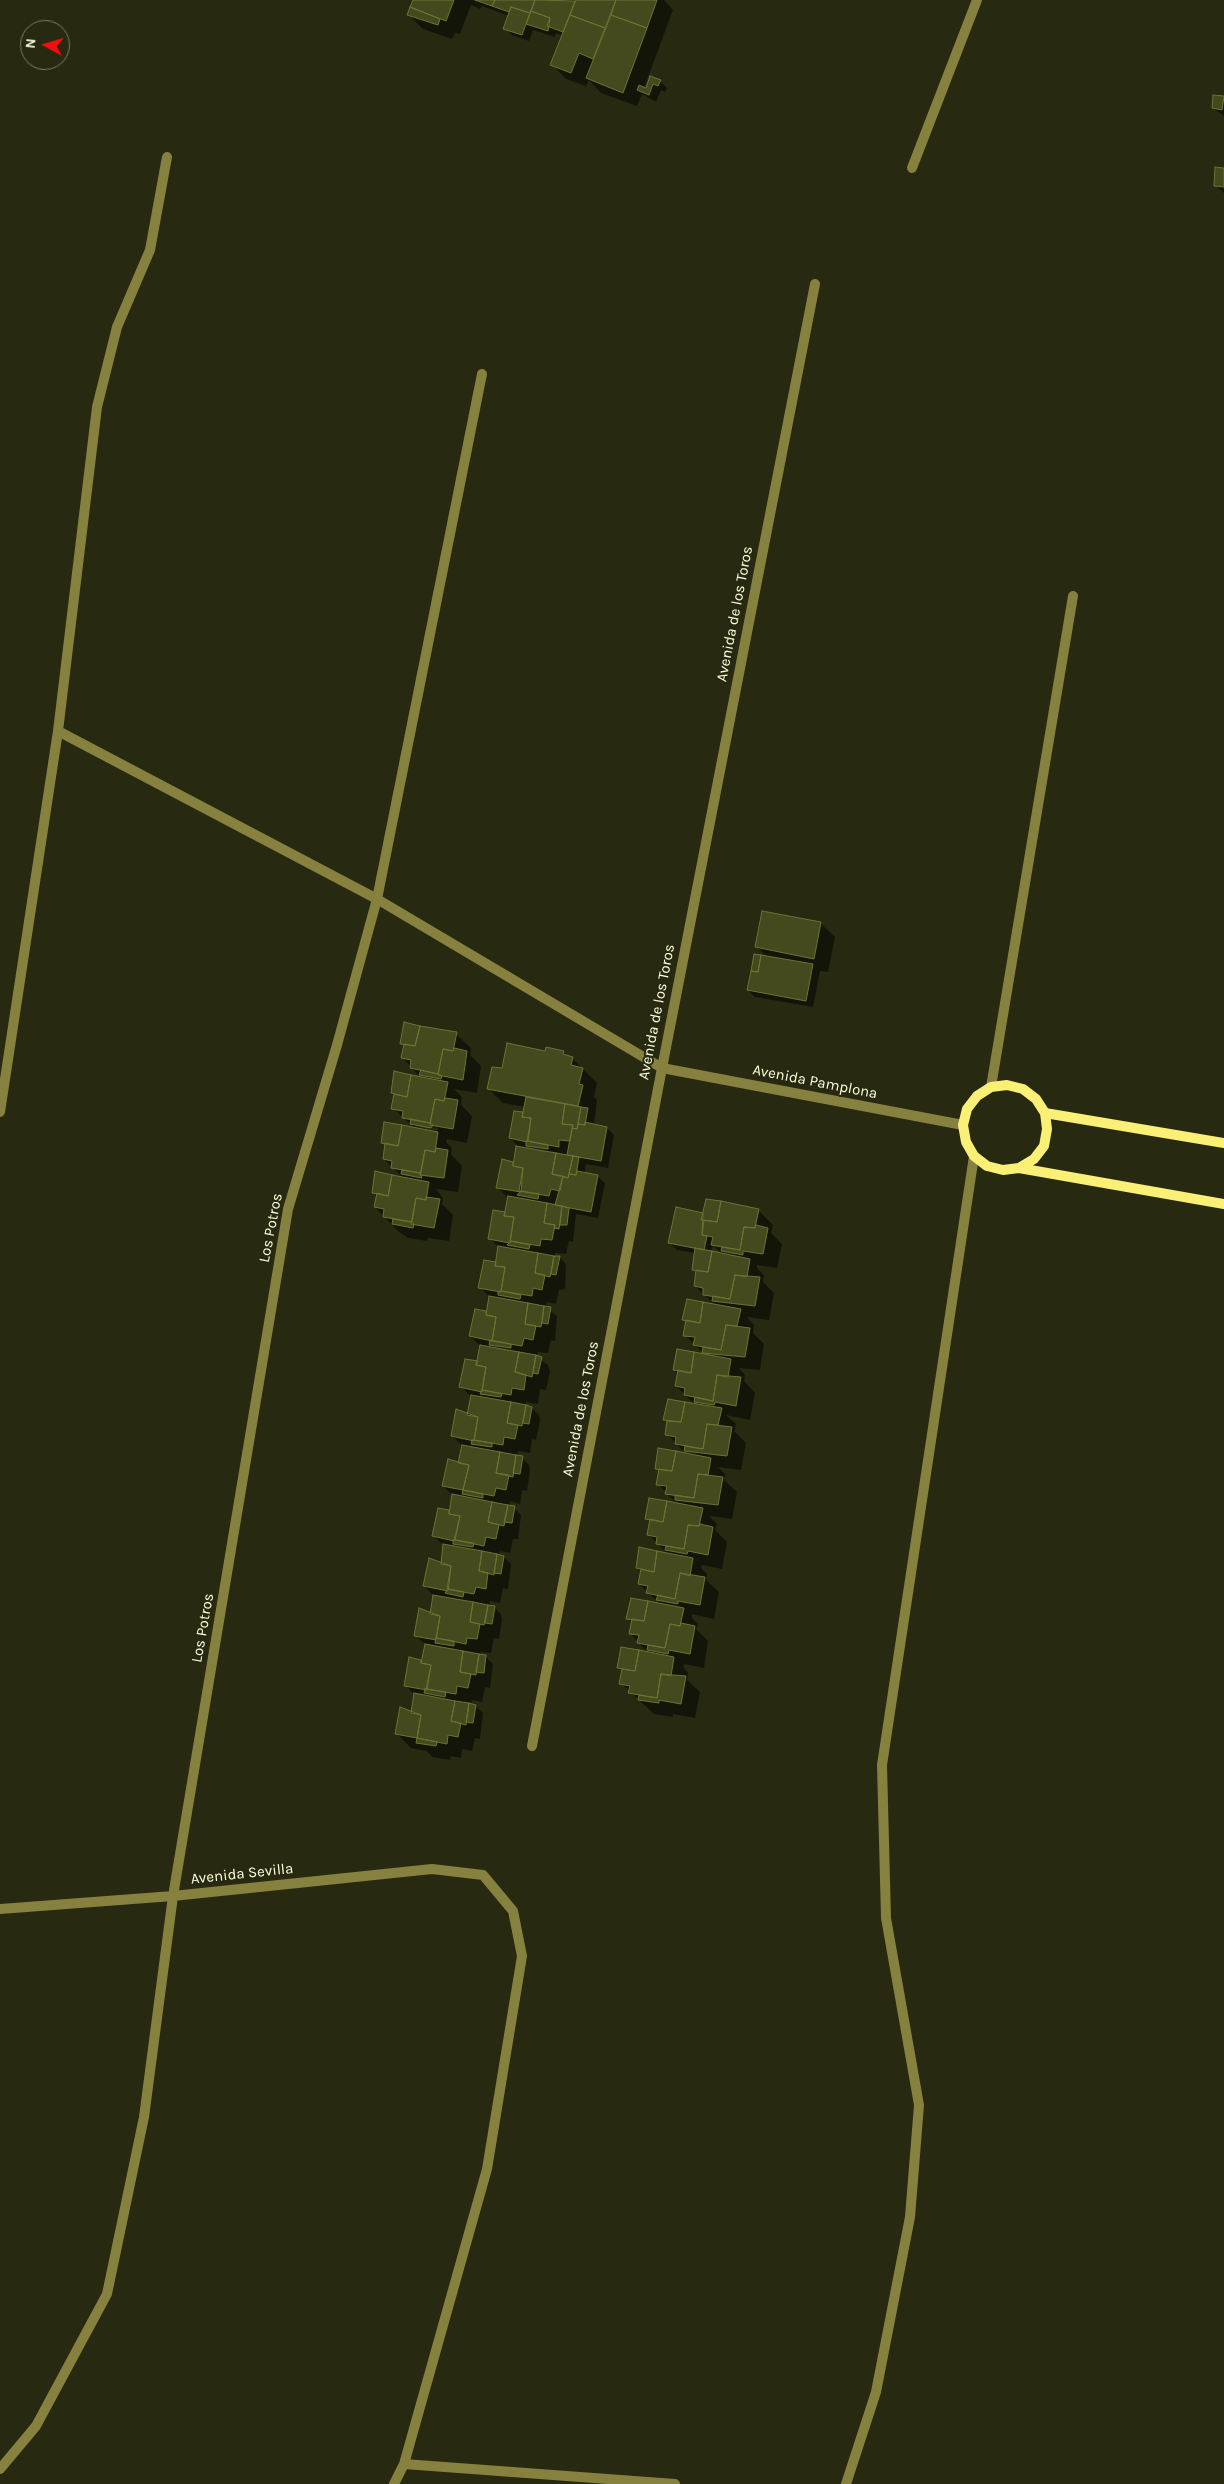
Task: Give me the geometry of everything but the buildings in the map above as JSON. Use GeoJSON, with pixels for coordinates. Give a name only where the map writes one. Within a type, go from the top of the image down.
{"type":"FeatureCollection","features":[{"type":"Feature","properties":{"kind":"street"},"geometry":{"type":"LineString","coordinates":[[912,168],[977,0]]}},
{"type":"Feature","properties":{"kind":"street"},"geometry":{"type":"LineString","coordinates":[[0,1112],[58,732],[97,407],[117,327],[150,250],[167,157]]}},
{"type":"Feature","properties":{"kind":"street","name":"Avenida de los Toros"},"geometry":{"type":"LineString","coordinates":[[532,1746],[815,284]]}},
{"type":"Feature","properties":{"kind":"street","name":"Los Potros"},"geometry":{"type":"LineString","coordinates":[[0,2469],[36,2426],[107,2294],[144,2117],[173,1896],[288,1208],[337,1045],[377,899],[482,374]]}},
{"type":"Feature","properties":{"kind":"street"},"geometry":{"type":"LineString","coordinates":[[991,1087],[1073,596]]}},
{"type":"Feature","properties":{"kind":"street"},"geometry":{"type":"LineString","coordinates":[[58,732],[377,899],[662,1068]]}},
{"type":"Feature","properties":{"kind":"street","name":"Avenida Pamplona"},"geometry":{"type":"LineString","coordinates":[[662,1068],[963,1125]]}},
{"type":"Feature","properties":{"kind":"street"},"geometry":{"type":"LineString","coordinates":[[1019,1168],[1034,1159],[1044,1146],[1047,1129],[1045,1113],[1036,1099],[1023,1089],[1007,1085],[991,1087],[977,1096],[967,1109],[963,1125],[966,1142],[974,1156],[987,1166],[1003,1170],[1019,1168],[1224,1204]]}},
{"type":"Feature","properties":{"kind":"street"},"geometry":{"type":"LineString","coordinates":[[1045,1113],[1224,1143]]}},
{"type":"Feature","properties":{"kind":"street"},"geometry":{"type":"LineString","coordinates":[[846,2484],[876,2392],[910,2217],[919,2105],[886,1918],[882,1765],[974,1156]]}},
{"type":"Feature","properties":{"kind":"street","name":"Avenida Sevilla"},"geometry":{"type":"LineString","coordinates":[[2,1909],[173,1896],[432,1869],[483,1875],[513,1911],[522,1956],[487,2169],[404,2464]]}},
{"type":"Feature","properties":{"kind":"street"},"geometry":{"type":"LineString","coordinates":[[394,2484],[404,2464],[675,2484]]}}]}
